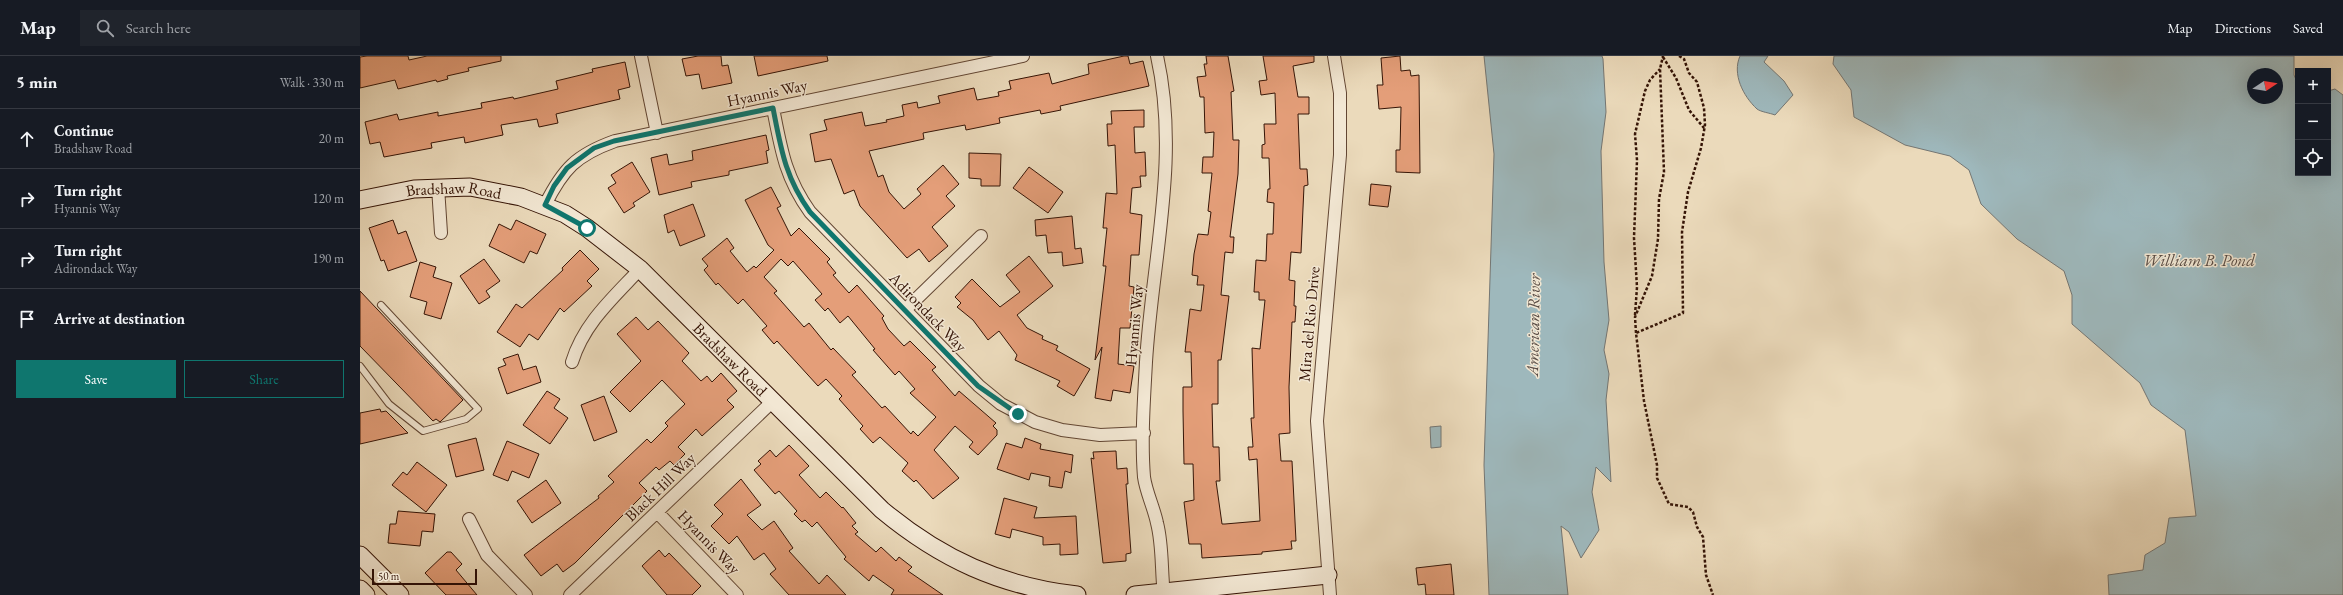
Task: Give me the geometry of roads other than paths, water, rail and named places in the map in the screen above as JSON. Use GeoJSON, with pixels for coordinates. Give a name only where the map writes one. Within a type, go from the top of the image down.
{"type":"FeatureCollection","features":[{"type":"Feature","properties":{"kind":"street"},"geometry":{"type":"LineString","coordinates":[[641,56],[657,133]]}},
{"type":"Feature","properties":{"kind":"street","name":"Hyannis Way"},"geometry":{"type":"LineString","coordinates":[[545,205],[560,176],[584,154],[614,141],[1023,56]]}},
{"type":"Feature","properties":{"kind":"street","name":"Hyannis Way"},"geometry":{"type":"LineString","coordinates":[[1157,56],[1164,97],[1167,162],[1165,193],[1149,317],[1144,433],[1144,478],[1158,524],[1164,594]]}},
{"type":"Feature","properties":{"kind":"street","name":"Mira del Rio Drive"},"geometry":{"type":"LineString","coordinates":[[1330,595],[1317,421],[1340,155],[1340,93],[1334,56]]}},
{"type":"Feature","properties":{"kind":"street","name":"Adirondack Way"},"geometry":{"type":"LineString","coordinates":[[773,108],[784,161],[797,193],[810,212],[978,386],[1018,414],[1035,422],[1081,434],[1144,433]]}},
{"type":"Feature","properties":{"kind":"street"},"geometry":{"type":"LineString","coordinates":[[438,187],[441,233]]}},
{"type":"Feature","properties":{"kind":"street","name":"Bradshaw Road"},"geometry":{"type":"LineString","coordinates":[[360,200],[414,189],[470,187],[496,191],[545,205],[587,228],[640,269],[882,510],[928,546],[991,576],[1031,588],[1077,595]]}},
{"type":"Feature","properties":{"kind":"street"},"geometry":{"type":"LineString","coordinates":[[904,310],[981,236]]}},
{"type":"Feature","properties":{"kind":"street"},"geometry":{"type":"LineString","coordinates":[[572,362],[585,329],[640,269]]}},
{"type":"Feature","properties":{"kind":"street","name":"Black Hill Way"},"geometry":{"type":"LineString","coordinates":[[570,595],[773,401]]}},
{"type":"Feature","properties":{"kind":"street","name":"Hyannis Way"},"geometry":{"type":"LineString","coordinates":[[657,512],[737,595]]}},
{"type":"Feature","properties":{"kind":"street"},"geometry":{"type":"LineString","coordinates":[[469,519],[487,555],[526,595]]}},
{"type":"Feature","properties":{"kind":"street"},"geometry":{"type":"LineString","coordinates":[[360,555],[400,595]]}},
{"type":"Feature","properties":{"kind":"street"},"geometry":{"type":"LineString","coordinates":[[1135,595],[1164,594],[1328,575]]}},
{"type":"Feature","properties":{"kind":"street"},"geometry":{"type":"LineString","coordinates":[[360,589],[366,595]]}},
{"type":"Feature","properties":{"kind":"lane"},"geometry":{"type":"LineString","coordinates":[[360,366],[363,375],[389,404],[423,431],[466,419],[478,409],[380,306]]}},
{"type":"Feature","properties":{"kind":"water","name":"American River"},"geometry":{"type":"Polygon","coordinates":[[[1484,56],[1602,56],[1603,59],[1606,112],[1601,151],[1604,262],[1609,320],[1604,350],[1609,374],[1606,400],[1611,482],[1596,467],[1592,492],[1599,530],[1581,558],[1569,532],[1561,526],[1568,595],[1489,595],[1484,465],[1494,154],[1484,56]]]}},
{"type":"Feature","properties":{"kind":"water"},"geometry":{"type":"Polygon","coordinates":[[[1740,56],[1768,56],[1764,62],[1784,81],[1793,95],[1775,115],[1757,109],[1747,98],[1738,77],[1737,70],[1740,56]]]}},
{"type":"Feature","properties":{"kind":"water","name":"William B. Pond"},"geometry":{"type":"Polygon","coordinates":[[[1834,56],[2294,56],[2295,176],[2331,176],[2331,90],[2335,89],[2343,95],[2343,595],[2109,595],[2108,575],[2143,570],[2145,555],[2165,543],[2169,518],[2196,516],[2185,430],[2151,405],[2140,383],[2072,324],[2072,295],[2064,271],[2017,239],[1981,204],[1969,170],[1950,156],[1905,145],[1854,117],[1851,90],[1833,64],[1834,56]]]}},
{"type":"Feature","properties":{"kind":"water"},"geometry":{"type":"Polygon","coordinates":[[[1441,426],[1441,447],[1431,448],[1430,427],[1441,426]]]}}]}
